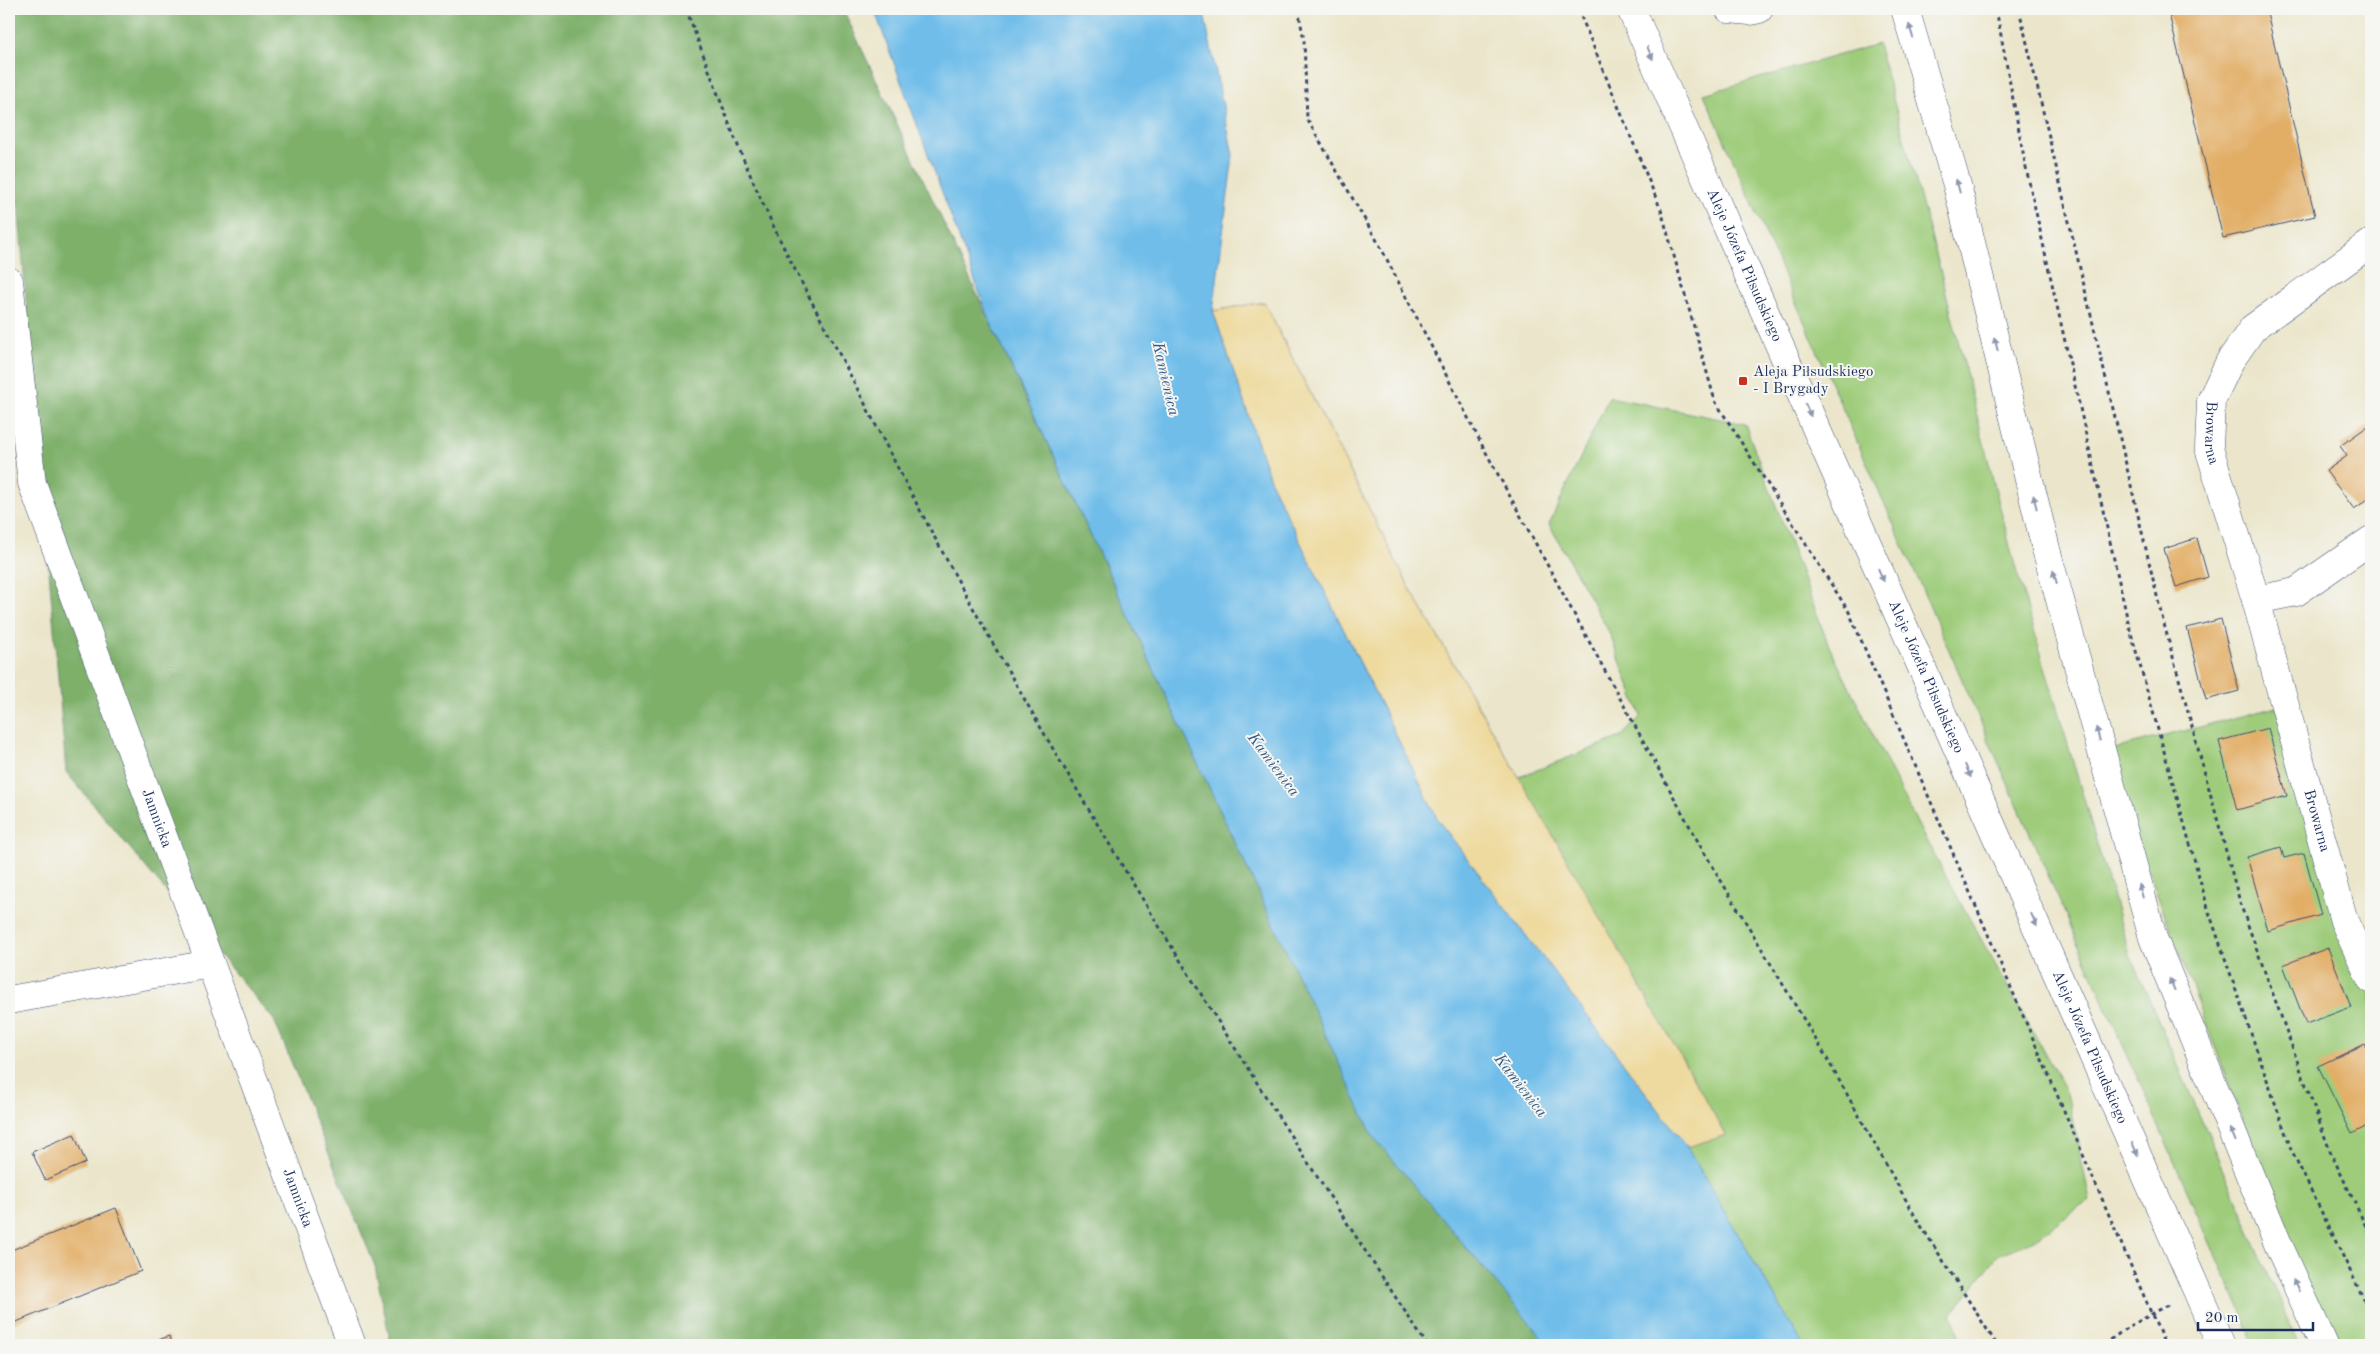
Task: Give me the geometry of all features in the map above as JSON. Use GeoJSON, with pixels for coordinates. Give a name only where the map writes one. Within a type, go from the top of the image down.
{"type":"FeatureCollection","features":[{"type":"Feature","properties":{"kind":"main road","name":"Aleje Józefa Piłsudskiego"},"geometry":{"type":"LineString","coordinates":[[1631,9],[2221,1345]]}},
{"type":"Feature","properties":{"kind":"main road"},"geometry":{"type":"LineString","coordinates":[[1729,9],[1750,11],[1759,9]]}},
{"type":"Feature","properties":{"kind":"main road"},"geometry":{"type":"LineString","coordinates":[[1905,9],[1957,185],[2046,549],[2153,938],[2278,1244],[2324,1345]]}},
{"type":"Feature","properties":{"kind":"main road","name":"Browarna"},"geometry":{"type":"LineString","coordinates":[[2371,243],[2253,328],[2230,361],[2211,401],[2209,448],[2256,600],[2344,921],[2371,979]]}},
{"type":"Feature","properties":{"kind":"main road","name":"Jamnicka"},"geometry":{"type":"LineString","coordinates":[[9,281],[32,483],[352,1345]]}},
{"type":"Feature","properties":{"kind":"main road"},"geometry":{"type":"LineString","coordinates":[[2256,600],[2296,592],[2371,540]]}},
{"type":"Feature","properties":{"kind":"main road"},"geometry":{"type":"LineString","coordinates":[[9,1000],[210,964]]}},
{"type":"Feature","properties":{"kind":"path"},"geometry":{"type":"LineString","coordinates":[[686,9],[753,182],[892,458],[962,589],[1036,722],[1247,1068],[1427,1345]]}},
{"type":"Feature","properties":{"kind":"path"},"geometry":{"type":"LineString","coordinates":[[1298,9],[1304,40],[1307,120],[1380,246],[1482,445],[1701,847],[1825,1055],[1916,1218],[1997,1345]]}},
{"type":"Feature","properties":{"kind":"path"},"geometry":{"type":"LineString","coordinates":[[1578,9],[1660,210],[1715,401],[1849,612],[2150,1314],[2165,1345]]}},
{"type":"Feature","properties":{"kind":"path"},"geometry":{"type":"LineString","coordinates":[[1996,9],[2026,168],[2129,626],[2209,912],[2291,1150],[2371,1314]]}},
{"type":"Feature","properties":{"kind":"path"},"geometry":{"type":"LineString","coordinates":[[2019,9],[2161,613],[2241,906],[2330,1151],[2371,1237]]}},
{"type":"Feature","properties":{"kind":"path"},"geometry":{"type":"LineString","coordinates":[[2104,1345],[2150,1314],[2198,1291]]}},
{"type":"Feature","properties":{"kind":"green space"},"geometry":{"type":"Polygon","coordinates":[[[9,9],[843,9],[1373,1136],[1548,1345],[391,1345],[375,1266],[274,1020],[66,772],[9,97],[9,9]]]}},
{"type":"Feature","properties":{"kind":"green space"},"geometry":{"type":"Polygon","coordinates":[[[1878,44],[1940,269],[2013,559],[2130,955],[2299,1345],[2255,1345],[1704,94],[1878,44]]]}},
{"type":"Feature","properties":{"kind":"green space"},"geometry":{"type":"Polygon","coordinates":[[[1609,397],[1745,424],[1829,646],[1923,835],[2067,1093],[2090,1200],[2034,1240],[1998,1255],[1951,1315],[1965,1345],[1803,1345],[1687,1147],[1726,1135],[1519,777],[1621,737],[1641,716],[1609,632],[1549,524],[1609,397]]]}},
{"type":"Feature","properties":{"kind":"green space"},"geometry":{"type":"Polygon","coordinates":[[[2284,705],[2371,979],[2371,1345],[2328,1345],[2103,752],[2284,705]]]}},
{"type":"Feature","properties":{"kind":"sand"},"geometry":{"type":"Polygon","coordinates":[[[1264,302],[1408,585],[1726,1135],[1687,1147],[1438,820],[1272,485],[1213,311],[1264,302]]]}},
{"type":"Feature","properties":{"kind":"water","name":"Kamienica"},"geometry":{"type":"Polygon","coordinates":[[[874,9],[1203,9],[1233,155],[1213,311],[1272,485],[1438,820],[1687,1147],[1803,1345],[1548,1345],[1373,1136],[990,321],[874,9]]]}},
{"type":"Feature","properties":{"kind":"building"},"geometry":{"type":"Polygon","coordinates":[[[2266,9],[2315,216],[2223,238],[2168,10],[2266,9]]]}},
{"type":"Feature","properties":{"kind":"building"},"geometry":{"type":"Polygon","coordinates":[[[2371,424],[2371,497],[2354,509],[2326,471],[2347,456],[2340,446],[2371,424]]]}},
{"type":"Feature","properties":{"kind":"building"},"geometry":{"type":"Polygon","coordinates":[[[2197,538],[2208,577],[2176,587],[2164,549],[2197,538]]]}},
{"type":"Feature","properties":{"kind":"building"},"geometry":{"type":"Polygon","coordinates":[[[2221,619],[2239,691],[2206,700],[2187,628],[2221,619]]]}},
{"type":"Feature","properties":{"kind":"building"},"geometry":{"type":"Polygon","coordinates":[[[2268,728],[2287,796],[2237,810],[2219,741],[2268,728]]]}},
{"type":"Feature","properties":{"kind":"building"},"geometry":{"type":"Polygon","coordinates":[[[2281,847],[2284,858],[2304,853],[2321,915],[2268,931],[2247,857],[2281,847]]]}},
{"type":"Feature","properties":{"kind":"building"},"geometry":{"type":"Polygon","coordinates":[[[2328,948],[2351,1007],[2306,1024],[2283,965],[2328,948]]]}},
{"type":"Feature","properties":{"kind":"building"},"geometry":{"type":"Polygon","coordinates":[[[2365,1044],[2371,1056],[2371,1124],[2352,1134],[2318,1066],[2365,1044]]]}},
{"type":"Feature","properties":{"kind":"building"},"geometry":{"type":"Polygon","coordinates":[[[74,1134],[86,1163],[45,1180],[32,1152],[74,1134]]]}},
{"type":"Feature","properties":{"kind":"building"},"geometry":{"type":"Polygon","coordinates":[[[116,1208],[141,1271],[9,1325],[9,1251],[116,1208]]]}},
{"type":"Feature","properties":{"kind":"building"},"geometry":{"type":"Polygon","coordinates":[[[169,1336],[172,1345],[145,1345],[169,1336]]]}},
{"type":"Feature","properties":{"kind":"place","name":"Aleja Piłsudskiego - I Brygady"},"geometry":{"type":"Point","coordinates":[1743,381]}}]}
